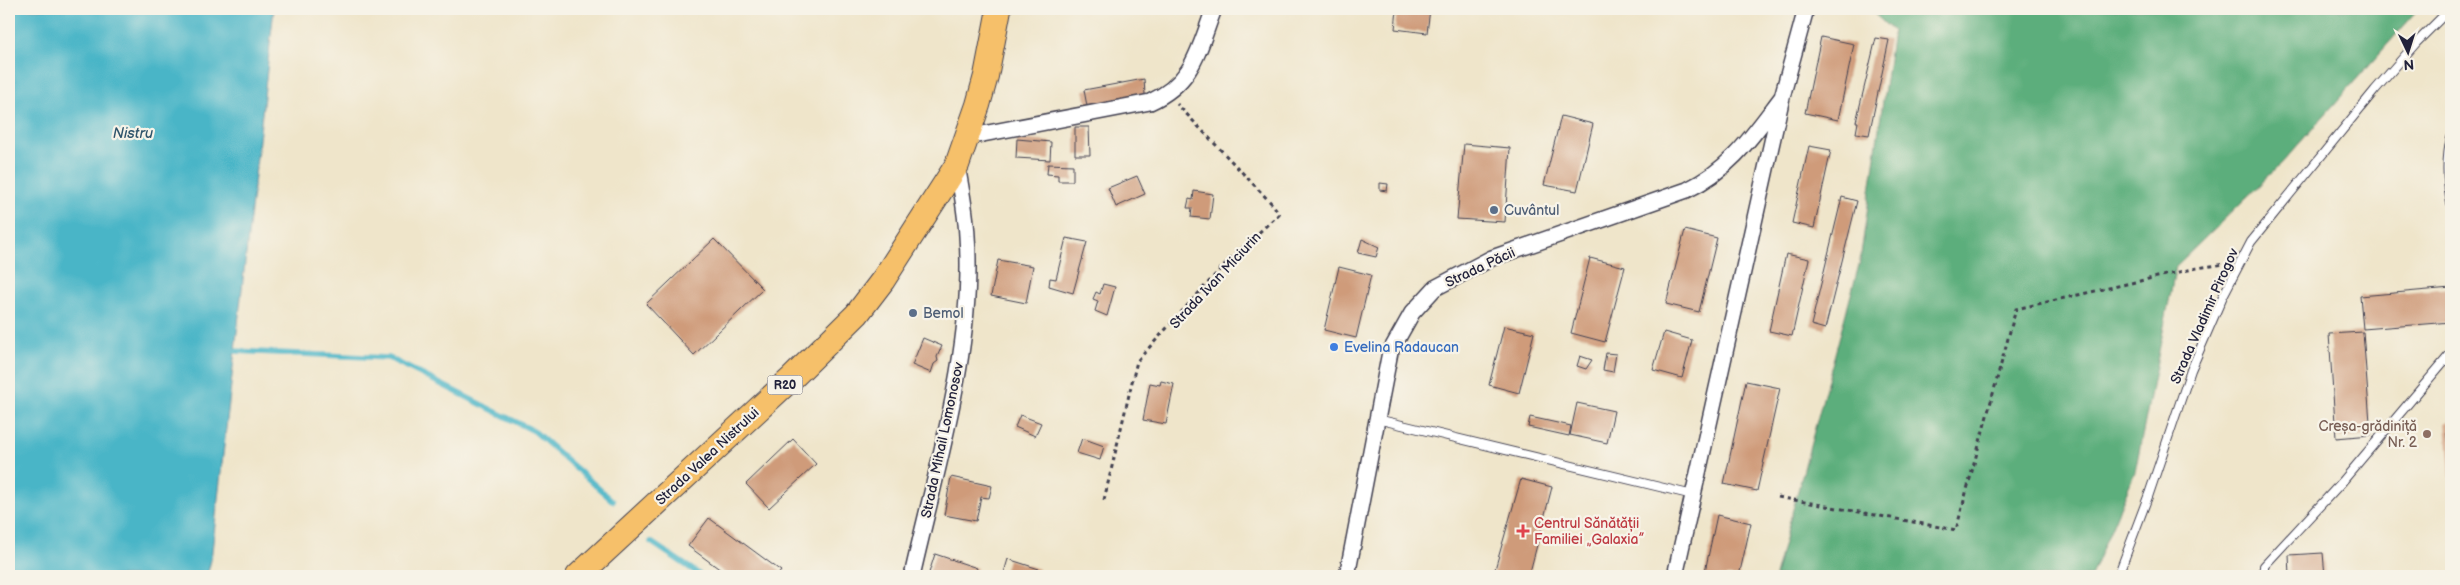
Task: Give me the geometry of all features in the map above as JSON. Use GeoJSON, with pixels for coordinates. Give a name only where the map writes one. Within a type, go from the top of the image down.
{"type":"FeatureCollection","features":[{"type":"Feature","properties":{"kind":"main road","name":"R20"},"geometry":{"type":"LineString","coordinates":[[956,165],[986,76],[999,9]]}},
{"type":"Feature","properties":{"kind":"main road","name":"Strada Valea Nistrului"},"geometry":{"type":"LineString","coordinates":[[578,576],[792,378],[856,314],[883,280],[956,165]]}},
{"type":"Feature","properties":{"kind":"street"},"geometry":{"type":"LineString","coordinates":[[967,137],[1150,102],[1168,94],[1180,84],[1190,69],[1214,9]]}},
{"type":"Feature","properties":{"kind":"street","name":"Strada Păcii"},"geometry":{"type":"LineString","coordinates":[[1675,576],[1782,97],[1806,9]]}},
{"type":"Feature","properties":{"kind":"street","name":"Strada Păcii"},"geometry":{"type":"LineString","coordinates":[[1347,576],[1390,352],[1412,313],[1436,288],[1492,258],[1687,190],[1708,180],[1739,154],[1782,97]]}},
{"type":"Feature","properties":{"kind":"street","name":"Strada Mihail Lomonosov"},"geometry":{"type":"LineString","coordinates":[[912,576],[958,379],[968,282],[968,238],[956,165]]}},
{"type":"Feature","properties":{"kind":"lane"},"geometry":{"type":"LineString","coordinates":[[2449,9],[2451,22]]}},
{"type":"Feature","properties":{"kind":"lane","name":"Strada Vladimir Pirogov"},"geometry":{"type":"LineString","coordinates":[[2118,576],[2150,494],[2191,370],[2251,242],[2272,213],[2410,49],[2449,9]]}},
{"type":"Feature","properties":{"kind":"lane"},"geometry":{"type":"LineString","coordinates":[[2451,138],[2448,188],[2451,203]]}},
{"type":"Feature","properties":{"kind":"lane"},"geometry":{"type":"LineString","coordinates":[[2264,576],[2264,566],[2342,482],[2451,353]]}},
{"type":"Feature","properties":{"kind":"lane"},"geometry":{"type":"LineString","coordinates":[[1377,419],[1693,495]]}},
{"type":"Feature","properties":{"kind":"path","name":"Strada Ivan Miciurin"},"geometry":{"type":"LineString","coordinates":[[1104,500],[1137,361],[1226,263],[1278,214],[1274,206],[1168,94]]}},
{"type":"Feature","properties":{"kind":"path"},"geometry":{"type":"LineString","coordinates":[[1778,497],[1956,530],[2016,309],[2197,268],[2240,262]]}},
{"type":"Feature","properties":{"kind":"green space"},"geometry":{"type":"Polygon","coordinates":[[[1869,9],[2419,9],[2281,164],[2176,266],[2135,472],[2091,576],[1775,576],[1860,261],[1893,31],[1869,9]]]}},
{"type":"Feature","properties":{"kind":"water","name":"Nistru"},"geometry":{"type":"Polygon","coordinates":[[[9,9],[274,9],[211,560],[207,576],[9,576],[9,9]]]}},
{"type":"Feature","properties":{"kind":"building"},"geometry":{"type":"Polygon","coordinates":[[[1397,9],[1430,9],[1427,33],[1395,29],[1397,9]]]}},
{"type":"Feature","properties":{"kind":"building"},"geometry":{"type":"Polygon","coordinates":[[[1821,37],[1854,44],[1838,120],[1805,113],[1821,37]]]}},
{"type":"Feature","properties":{"kind":"building"},"geometry":{"type":"Polygon","coordinates":[[[1876,38],[1889,40],[1869,135],[1856,133],[1858,122],[1856,122],[1876,38]]]}},
{"type":"Feature","properties":{"kind":"building"},"geometry":{"type":"Polygon","coordinates":[[[1144,79],[1145,95],[1087,106],[1084,90],[1144,79]]]}},
{"type":"Feature","properties":{"kind":"building"},"geometry":{"type":"Polygon","coordinates":[[[1561,116],[1593,124],[1577,191],[1544,185],[1561,116]]]}},
{"type":"Feature","properties":{"kind":"building"},"geometry":{"type":"Polygon","coordinates":[[[1075,127],[1089,127],[1090,155],[1075,155],[1075,127]]]}},
{"type":"Feature","properties":{"kind":"building"},"geometry":{"type":"Polygon","coordinates":[[[1017,139],[1051,142],[1050,160],[1016,158],[1017,139]]]}},
{"type":"Feature","properties":{"kind":"building"},"geometry":{"type":"Polygon","coordinates":[[[1464,144],[1510,148],[1505,222],[1457,219],[1464,144]]]}},
{"type":"Feature","properties":{"kind":"building"},"geometry":{"type":"Polygon","coordinates":[[[1809,146],[1831,150],[1814,228],[1792,223],[1809,146]]]}},
{"type":"Feature","properties":{"kind":"building"},"geometry":{"type":"Polygon","coordinates":[[[1048,164],[1073,165],[1073,181],[1058,181],[1058,175],[1047,174],[1048,164]]]}},
{"type":"Feature","properties":{"kind":"building"},"geometry":{"type":"Polygon","coordinates":[[[1137,176],[1145,194],[1116,207],[1108,188],[1137,176]]]}},
{"type":"Feature","properties":{"kind":"building"},"geometry":{"type":"Polygon","coordinates":[[[1380,183],[1388,184],[1387,191],[1380,190],[1380,183]]]}},
{"type":"Feature","properties":{"kind":"building"},"geometry":{"type":"Polygon","coordinates":[[[1194,191],[1213,194],[1210,219],[1191,217],[1192,208],[1187,208],[1189,199],[1193,200],[1194,191]]]}},
{"type":"Feature","properties":{"kind":"building"},"geometry":{"type":"Polygon","coordinates":[[[1842,197],[1857,201],[1825,329],[1811,325],[1842,197]]]}},
{"type":"Feature","properties":{"kind":"building"},"geometry":{"type":"Polygon","coordinates":[[[1685,230],[1717,238],[1699,312],[1666,304],[1685,230]]]}},
{"type":"Feature","properties":{"kind":"building"},"geometry":{"type":"Polygon","coordinates":[[[1066,238],[1087,242],[1073,293],[1049,286],[1050,278],[1056,279],[1066,238]]]}},
{"type":"Feature","properties":{"kind":"building"},"geometry":{"type":"Polygon","coordinates":[[[714,239],[763,289],[694,355],[646,304],[714,239]]]}},
{"type":"Feature","properties":{"kind":"building"},"geometry":{"type":"Polygon","coordinates":[[[1362,239],[1379,247],[1376,257],[1358,253],[1362,239]]]}},
{"type":"Feature","properties":{"kind":"building"},"geometry":{"type":"Polygon","coordinates":[[[1786,254],[1809,259],[1792,336],[1769,331],[1786,254]]]}},
{"type":"Feature","properties":{"kind":"building"},"geometry":{"type":"Polygon","coordinates":[[[1590,258],[1625,267],[1605,342],[1571,333],[1590,258]]]}},
{"type":"Feature","properties":{"kind":"building"},"geometry":{"type":"Polygon","coordinates":[[[998,260],[1033,266],[1026,303],[991,296],[998,260]]]}},
{"type":"Feature","properties":{"kind":"building"},"geometry":{"type":"Polygon","coordinates":[[[1339,267],[1371,275],[1356,338],[1324,330],[1339,267]]]}},
{"type":"Feature","properties":{"kind":"building"},"geometry":{"type":"Polygon","coordinates":[[[1103,284],[1115,287],[1107,316],[1095,311],[1098,301],[1093,299],[1096,292],[1100,294],[1103,284]]]}},
{"type":"Feature","properties":{"kind":"building"},"geometry":{"type":"Polygon","coordinates":[[[2451,288],[2451,322],[2363,329],[2360,296],[2451,288]]]}},
{"type":"Feature","properties":{"kind":"building"},"geometry":{"type":"Polygon","coordinates":[[[1504,326],[1534,333],[1519,393],[1489,385],[1504,326]]]}},
{"type":"Feature","properties":{"kind":"building"},"geometry":{"type":"Polygon","coordinates":[[[1664,332],[1692,340],[1682,378],[1653,370],[1664,332]]]}},
{"type":"Feature","properties":{"kind":"building"},"geometry":{"type":"Polygon","coordinates":[[[2363,332],[2371,435],[2336,438],[2329,334],[2363,332]]]}},
{"type":"Feature","properties":{"kind":"building"},"geometry":{"type":"Polygon","coordinates":[[[923,338],[942,346],[937,357],[938,361],[934,364],[931,373],[912,365],[923,338]]]}},
{"type":"Feature","properties":{"kind":"building"},"geometry":{"type":"Polygon","coordinates":[[[1606,353],[1616,354],[1613,372],[1603,370],[1606,353]]]}},
{"type":"Feature","properties":{"kind":"building"},"geometry":{"type":"Polygon","coordinates":[[[1580,356],[1592,360],[1586,369],[1577,366],[1580,356]]]}},
{"type":"Feature","properties":{"kind":"building"},"geometry":{"type":"Polygon","coordinates":[[[1161,381],[1174,384],[1166,424],[1143,420],[1150,383],[1160,385],[1161,381]]]}},
{"type":"Feature","properties":{"kind":"building"},"geometry":{"type":"Polygon","coordinates":[[[1746,381],[1780,388],[1757,491],[1724,484],[1746,381]]]}},
{"type":"Feature","properties":{"kind":"building"},"geometry":{"type":"Polygon","coordinates":[[[1577,403],[1614,411],[1607,443],[1570,435],[1577,403]]]}},
{"type":"Feature","properties":{"kind":"building"},"geometry":{"type":"Polygon","coordinates":[[[1020,415],[1041,423],[1035,436],[1015,427],[1020,415]]]}},
{"type":"Feature","properties":{"kind":"building"},"geometry":{"type":"Polygon","coordinates":[[[1530,417],[1571,426],[1569,436],[1528,427],[1530,417]]]}},
{"type":"Feature","properties":{"kind":"building"},"geometry":{"type":"Polygon","coordinates":[[[2446,422],[2451,422],[2451,477],[2450,477],[2446,422]]]}},
{"type":"Feature","properties":{"kind":"building"},"geometry":{"type":"Polygon","coordinates":[[[1082,438],[1104,446],[1100,460],[1077,453],[1082,438]]]}},
{"type":"Feature","properties":{"kind":"building"},"geometry":{"type":"Polygon","coordinates":[[[793,439],[816,464],[769,508],[746,484],[793,439]]]}},
{"type":"Feature","properties":{"kind":"building"},"geometry":{"type":"Polygon","coordinates":[[[951,477],[992,486],[989,498],[981,497],[976,521],[944,515],[951,477]]]}},
{"type":"Feature","properties":{"kind":"building","name":"Centrul Sănătății Familiei „Galaxia”"},"geometry":{"type":"Polygon","coordinates":[[[1521,479],[1552,487],[1529,576],[1493,576],[1521,479]]]}},
{"type":"Feature","properties":{"kind":"building"},"geometry":{"type":"Polygon","coordinates":[[[1717,515],[1751,523],[1739,576],[1704,576],[1717,515]]]}},
{"type":"Feature","properties":{"kind":"building"},"geometry":{"type":"Polygon","coordinates":[[[709,518],[781,571],[777,576],[729,576],[688,546],[709,518]]]}},
{"type":"Feature","properties":{"kind":"building"},"geometry":{"type":"Polygon","coordinates":[[[2323,553],[2325,576],[2290,576],[2289,555],[2323,553]]]}},
{"type":"Feature","properties":{"kind":"building"},"geometry":{"type":"Polygon","coordinates":[[[935,554],[977,568],[974,576],[928,576],[935,554]]]}},
{"type":"Feature","properties":{"kind":"building"},"geometry":{"type":"Polygon","coordinates":[[[1008,559],[1039,569],[1037,576],[1003,576],[1008,559]]]}},
{"type":"Feature","properties":{"kind":"waterway"},"geometry":{"type":"LineString","coordinates":[[234,351],[389,358],[534,431],[613,501]]}},
{"type":"Feature","properties":{"kind":"waterway"},"geometry":{"type":"LineString","coordinates":[[651,542],[702,576]]}},
{"type":"Feature","properties":{"kind":"place","name":"Cuvântul"},"geometry":{"type":"Point","coordinates":[1494,210]}},
{"type":"Feature","properties":{"kind":"place","name":"Bemol"},"geometry":{"type":"Point","coordinates":[913,313]}},
{"type":"Feature","properties":{"kind":"place","name":"Evelina Radaucan"},"geometry":{"type":"Point","coordinates":[1334,347]}},
{"type":"Feature","properties":{"kind":"place","name":"Creșa-grădiniță Nr. 2"},"geometry":{"type":"Point","coordinates":[2427,434]}},
{"type":"Feature","properties":{"kind":"place","name":"Centrul Sănătății Familiei „Galaxia”"},"geometry":{"type":"Point","coordinates":[1523,531]}}]}
